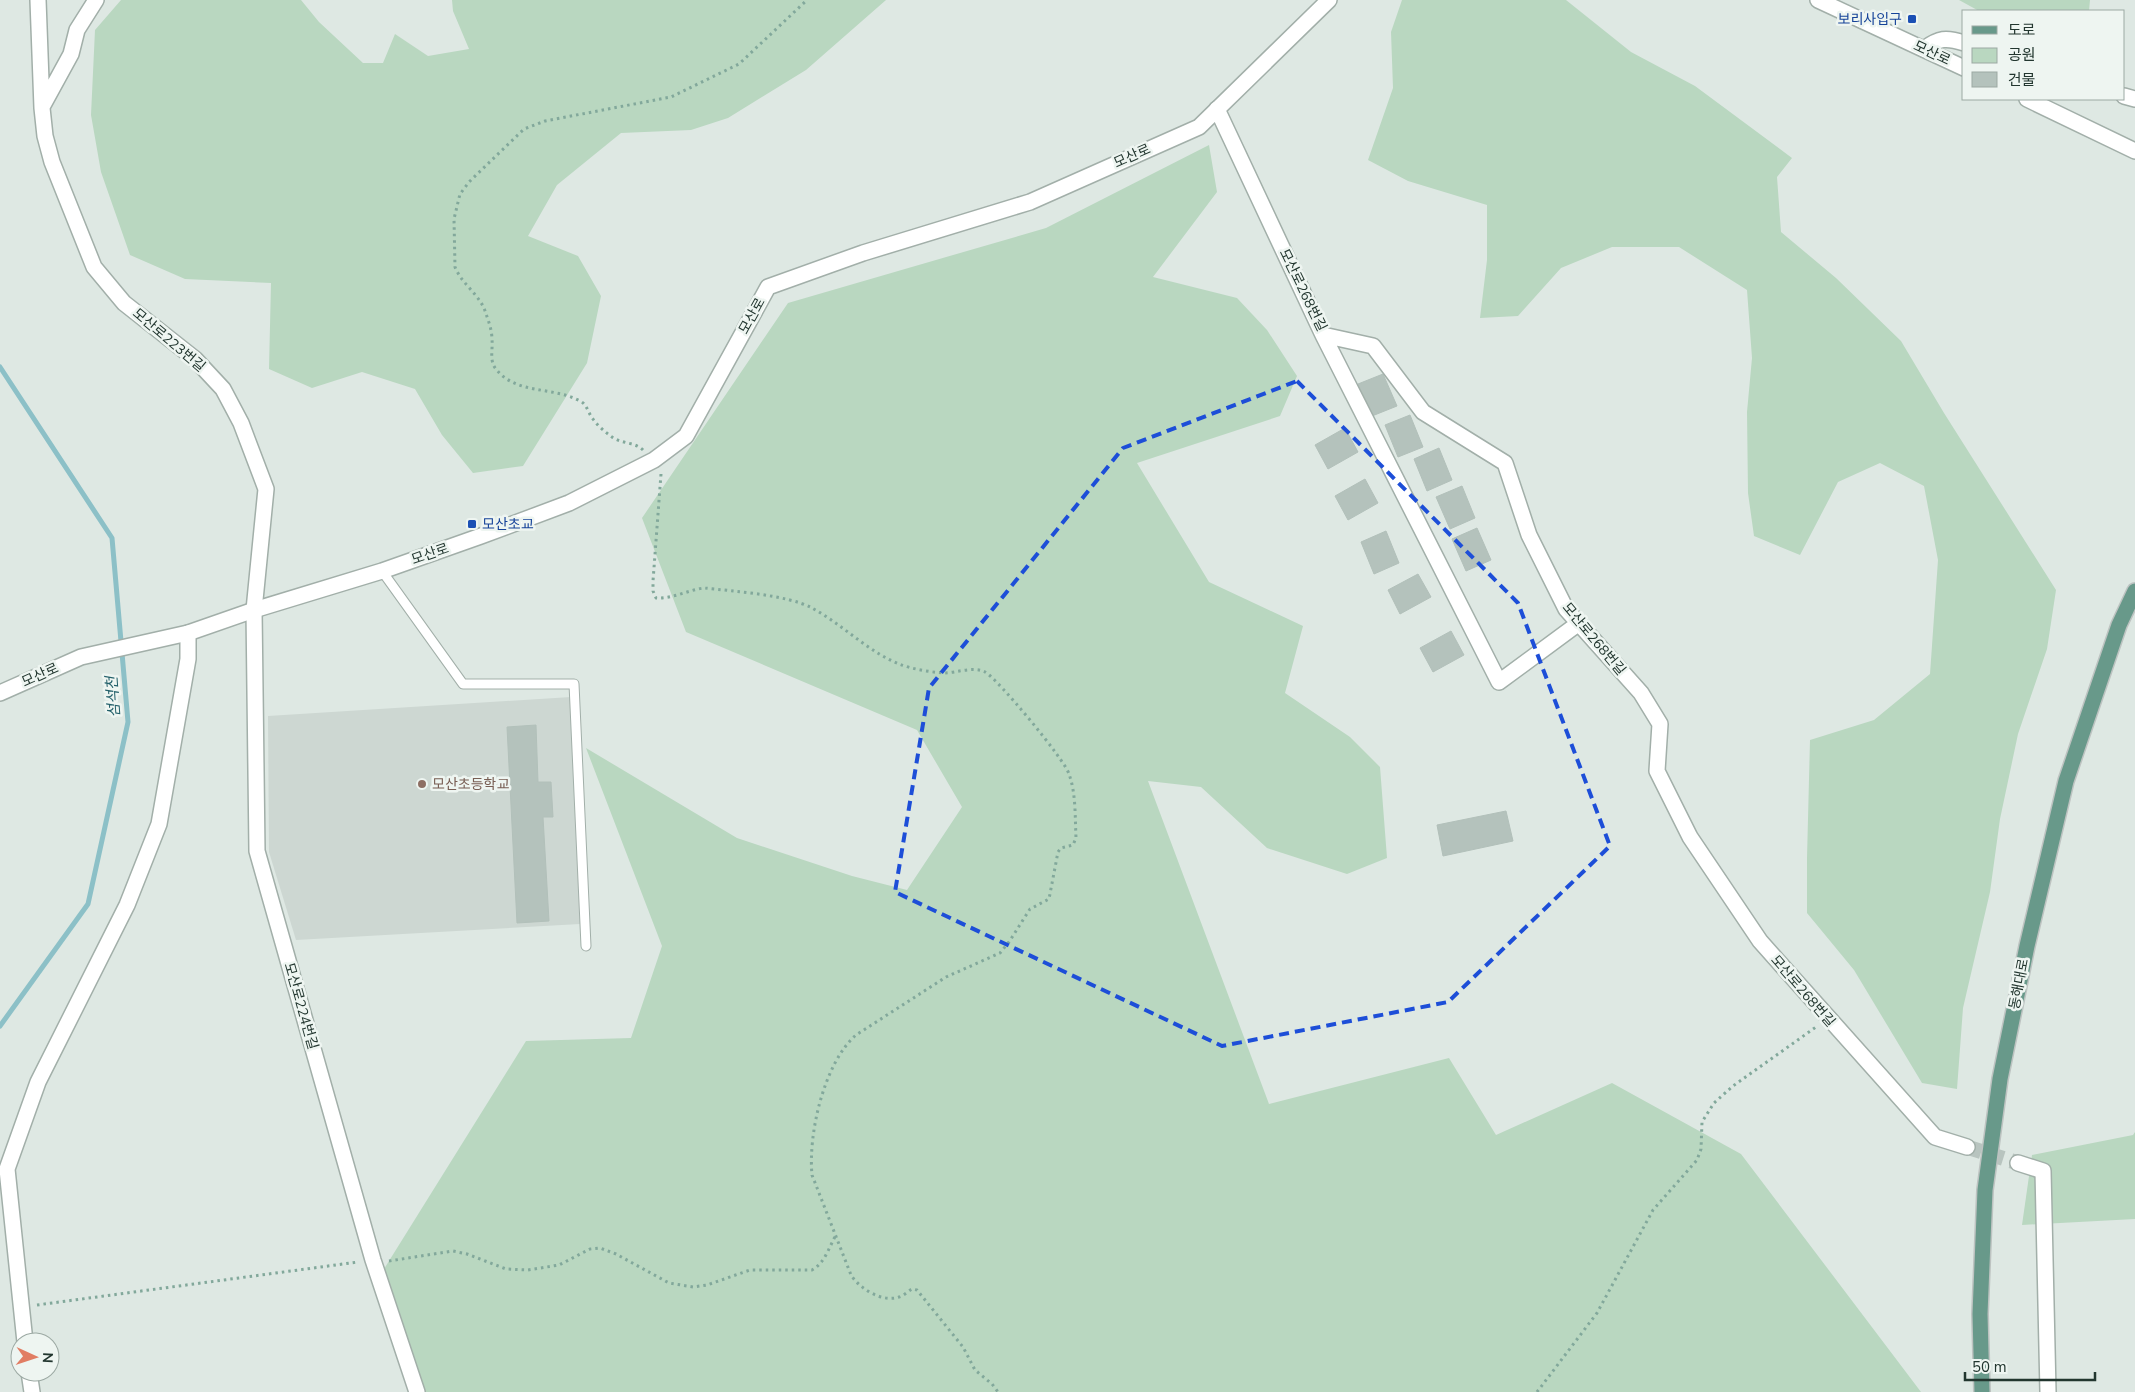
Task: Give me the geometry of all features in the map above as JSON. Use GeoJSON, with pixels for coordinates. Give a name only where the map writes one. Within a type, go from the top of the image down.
{"type":"FeatureCollection","features":[{"type":"Feature","properties":{"kind":"main road","name":"동해대로"},"geometry":{"type":"LineString","coordinates":[[1982,1392],[1980,1314],[1985,1190],[2000,1079],[2026,946],[2066,781],[2119,624],[2135,592]]}},
{"type":"Feature","properties":{"kind":"street","name":"모산로223번길"},"geometry":{"type":"LineString","coordinates":[[38,0],[42,108],[45,136],[52,162],[94,267],[124,303],[195,359],[222,389],[252,447],[266,489],[254,610]]}},
{"type":"Feature","properties":{"kind":"street"},"geometry":{"type":"LineString","coordinates":[[42,108],[71,54],[77,30],[96,0]]}},
{"type":"Feature","properties":{"kind":"street","name":"모산로"},"geometry":{"type":"LineString","coordinates":[[0,693],[81,657],[188,633],[254,610],[382,571],[569,503],[654,460],[686,436],[768,287],[863,253],[1030,202],[1198,126],[1330,0]]}},
{"type":"Feature","properties":{"kind":"street","name":"모산로"},"geometry":{"type":"LineString","coordinates":[[1818,0],[1962,67]]}},
{"type":"Feature","properties":{"kind":"street"},"geometry":{"type":"LineString","coordinates":[[1924,49],[1938,40],[1952,39],[1962,42]]}},
{"type":"Feature","properties":{"kind":"street"},"geometry":{"type":"LineString","coordinates":[[2030,100],[2135,151]]}},
{"type":"Feature","properties":{"kind":"street","name":"모산로268번길"},"geometry":{"type":"LineString","coordinates":[[1217,109],[1323,335],[1373,346],[1423,412],[1505,463],[1529,535],[1566,609],[1641,693],[1660,724],[1657,771],[1690,837],[1760,941],[1935,1137],[1967,1147]]}},
{"type":"Feature","properties":{"kind":"street"},"geometry":{"type":"LineString","coordinates":[[1323,335],[1499,682],[1579,623]]}},
{"type":"Feature","properties":{"kind":"street","name":"모산로224번길"},"geometry":{"type":"LineString","coordinates":[[254,610],[257,851],[373,1260],[417,1392]]}},
{"type":"Feature","properties":{"kind":"street"},"geometry":{"type":"LineString","coordinates":[[24,1332],[7,1170],[38,1082],[127,905],[159,824],[188,658],[188,633]]}},
{"type":"Feature","properties":{"kind":"street"},"geometry":{"type":"LineString","coordinates":[[2018,1163],[2043,1171],[2048,1392]]}},
{"type":"Feature","properties":{"kind":"lane"},"geometry":{"type":"LineString","coordinates":[[382,571],[464,684],[574,684],[586,946]]}},
{"type":"Feature","properties":{"kind":"path"},"geometry":{"type":"LineString","coordinates":[[807,0],[739,64],[688,90],[670,97],[545,121],[524,129],[469,182],[460,194],[456,204],[455,267],[458,277],[479,298],[486,311],[491,333],[492,360],[495,369],[522,388],[543,390],[581,401],[599,426],[624,444],[640,447],[654,460],[661,471],[653,581],[653,591],[656,598],[704,588],[792,601],[814,609],[878,652],[898,663],[941,673],[976,669],[984,671],[1003,689],[1059,756],[1069,772],[1072,782],[1076,838],[1073,845],[1061,848],[1058,852],[1049,899],[1030,909],[1000,953],[946,977],[848,1042],[840,1055],[820,1101],[811,1164],[815,1186],[851,1274],[857,1284],[875,1294],[891,1298],[900,1297],[912,1288],[917,1290],[963,1348],[975,1370],[992,1384],[998,1392]]}},
{"type":"Feature","properties":{"kind":"path"},"geometry":{"type":"LineString","coordinates":[[1537,1392],[1597,1313],[1652,1210],[1697,1160],[1701,1148],[1702,1122],[1714,1103],[1733,1086],[1827,1018]]}},
{"type":"Feature","properties":{"kind":"path"},"geometry":{"type":"LineString","coordinates":[[22,1307],[452,1251],[466,1254],[506,1269],[528,1270],[559,1265],[590,1249],[600,1248],[616,1254],[669,1283],[693,1287],[707,1285],[750,1270],[812,1270],[818,1267],[823,1260],[836,1235]]}},
{"type":"Feature","properties":{"kind":"highlighted area"},"geometry":{"type":"Polygon","coordinates":[[[1297,381],[1518,603],[1610,846],[1448,1002],[1222,1046],[895,892],[929,688],[1123,448],[1297,381]]]}},
{"type":"Feature","properties":{"kind":"shaded area","name":"모산초등학교"},"geometry":{"type":"Polygon","coordinates":[[[571,697],[580,924],[296,940],[269,852],[268,716],[571,697]]]}},
{"type":"Feature","properties":{"kind":"green space"},"geometry":{"type":"Polygon","coordinates":[[[121,0],[301,0],[319,22],[363,63],[383,63],[395,34],[428,56],[469,49],[453,11],[452,0],[886,0],[806,70],[728,118],[691,130],[621,133],[557,185],[528,236],[578,256],[601,296],[587,363],[523,466],[473,473],[442,435],[415,389],[362,372],[312,388],[269,369],[271,283],[185,279],[130,255],[101,172],[91,115],[95,30],[121,0]]]}},
{"type":"Feature","properties":{"kind":"green space"},"geometry":{"type":"Polygon","coordinates":[[[1402,0],[1566,0],[1631,52],[1695,86],[1792,158],[1777,177],[1781,232],[1836,278],[1901,341],[1944,413],[2056,590],[2047,649],[2018,734],[2000,819],[1990,892],[1963,1008],[1957,1089],[1922,1083],[1854,970],[1807,913],[1810,740],[1874,720],[1930,674],[1938,560],[1924,486],[1880,463],[1838,482],[1800,555],[1754,536],[1748,493],[1747,412],[1752,358],[1747,290],[1679,247],[1612,247],[1561,268],[1518,316],[1480,318],[1487,260],[1487,205],[1408,181],[1368,160],[1393,88],[1391,32],[1402,0]]]}},
{"type":"Feature","properties":{"kind":"green space"},"geometry":{"type":"Polygon","coordinates":[[[1959,0],[2090,0],[2089,10],[1977,10],[1959,0]]]}},
{"type":"Feature","properties":{"kind":"green space"},"geometry":{"type":"Polygon","coordinates":[[[1209,145],[1217,192],[1153,277],[1237,298],[1267,330],[1297,376],[1280,416],[1137,463],[1209,582],[1303,626],[1285,693],[1350,737],[1380,767],[1387,858],[1347,874],[1267,848],[1201,787],[1148,781],[1269,1104],[1449,1058],[1496,1135],[1612,1083],[1741,1154],[1921,1392],[422,1392],[379,1277],[526,1041],[631,1038],[662,946],[586,748],[737,838],[852,876],[907,890],[962,807],[917,730],[686,632],[642,518],[788,303],[1046,228],[1209,145]]]}},
{"type":"Feature","properties":{"kind":"green space"},"geometry":{"type":"Polygon","coordinates":[[[2135,1132],[2135,1219],[2022,1225],[2032,1155],[2133,1135],[2135,1132]]]}},
{"type":"Feature","properties":{"kind":"building"},"geometry":{"type":"Polygon","coordinates":[[[1383,374],[1397,406],[1372,416],[1358,384],[1383,374]]]}},
{"type":"Feature","properties":{"kind":"building"},"geometry":{"type":"Polygon","coordinates":[[[1410,415],[1423,447],[1398,457],[1385,425],[1410,415]]]}},
{"type":"Feature","properties":{"kind":"building"},"geometry":{"type":"Polygon","coordinates":[[[1345,428],[1358,452],[1328,469],[1315,445],[1345,428]]]}},
{"type":"Feature","properties":{"kind":"building"},"geometry":{"type":"Polygon","coordinates":[[[1439,448],[1452,480],[1427,491],[1414,459],[1439,448]]]}},
{"type":"Feature","properties":{"kind":"building"},"geometry":{"type":"Polygon","coordinates":[[[1365,479],[1378,503],[1348,520],[1335,496],[1365,479]]]}},
{"type":"Feature","properties":{"kind":"building"},"geometry":{"type":"Polygon","coordinates":[[[1462,486],[1475,518],[1450,529],[1436,497],[1462,486]]]}},
{"type":"Feature","properties":{"kind":"building"},"geometry":{"type":"Polygon","coordinates":[[[1477,528],[1491,560],[1466,571],[1452,539],[1477,528]]]}},
{"type":"Feature","properties":{"kind":"building"},"geometry":{"type":"Polygon","coordinates":[[[1386,531],[1399,563],[1374,574],[1361,542],[1386,531]]]}},
{"type":"Feature","properties":{"kind":"building"},"geometry":{"type":"Polygon","coordinates":[[[1418,574],[1431,597],[1400,614],[1388,590],[1418,574]]]}},
{"type":"Feature","properties":{"kind":"building"},"geometry":{"type":"Polygon","coordinates":[[[1451,631],[1464,655],[1433,672],[1420,648],[1451,631]]]}},
{"type":"Feature","properties":{"kind":"building"},"geometry":{"type":"Polygon","coordinates":[[[536,725],[538,782],[551,782],[553,817],[543,817],[549,921],[517,923],[507,727],[536,725]]]}},
{"type":"Feature","properties":{"kind":"building"},"geometry":{"type":"Polygon","coordinates":[[[1506,811],[1513,841],[1443,856],[1437,825],[1506,811]]]}},
{"type":"Feature","properties":{"kind":"waterway","name":"섬석천"},"geometry":{"type":"LineString","coordinates":[[0,367],[112,538],[128,722],[88,904],[0,1026]]}},
{"type":"Feature","properties":{"kind":"tunnel"},"geometry":{"type":"LineString","coordinates":[[1967,1147],[2018,1163]]}},
{"type":"Feature","properties":{"kind":"place","name":"보리사입구"},"geometry":{"type":"Point","coordinates":[1912,19]}},
{"type":"Feature","properties":{"kind":"place","name":"모산초교"},"geometry":{"type":"Point","coordinates":[472,524]}},
{"type":"Feature","properties":{"kind":"place","name":"모산초등학교"},"geometry":{"type":"Point","coordinates":[422,784]}}]}
